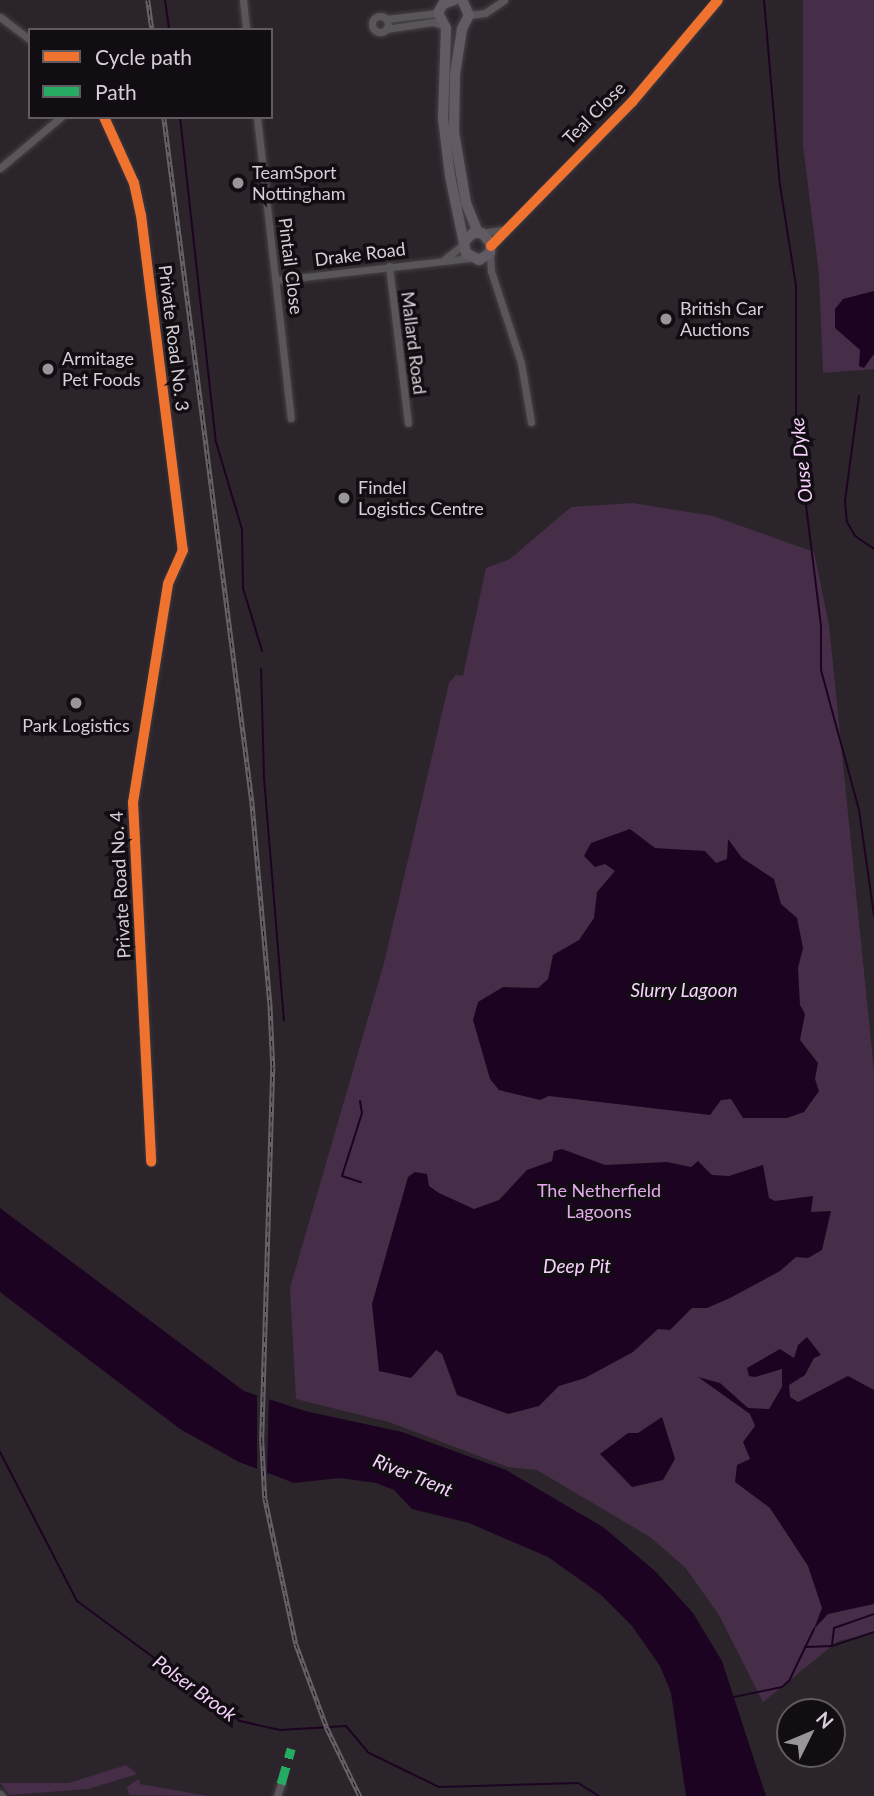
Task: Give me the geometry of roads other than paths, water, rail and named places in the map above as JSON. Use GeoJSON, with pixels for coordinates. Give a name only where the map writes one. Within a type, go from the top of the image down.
{"type":"FeatureCollection","features":[{"type":"Feature","properties":{"kind":"street"},"geometry":{"type":"LineString","coordinates":[[243,0],[246,28]]}},
{"type":"Feature","properties":{"kind":"street"},"geometry":{"type":"LineString","coordinates":[[469,15],[485,13],[505,0]]}},
{"type":"Feature","properties":{"kind":"street","name":"Teal Close"},"geometry":{"type":"LineString","coordinates":[[491,249],[626,108],[718,0]]}},
{"type":"Feature","properties":{"kind":"street"},"geometry":{"type":"LineString","coordinates":[[462,29],[444,27],[433,22],[379,32],[373,25],[379,17],[386,19],[439,13],[455,1],[469,15]]}},
{"type":"Feature","properties":{"kind":"street"},"geometry":{"type":"LineString","coordinates":[[439,13],[444,27],[443,118],[452,187],[465,243],[474,259],[491,271]]}},
{"type":"Feature","properties":{"kind":"street"},"geometry":{"type":"LineString","coordinates":[[469,15],[462,29],[454,74],[454,132],[466,203],[491,249],[491,271],[521,363],[531,422]]}},
{"type":"Feature","properties":{"kind":"street"},"geometry":{"type":"LineString","coordinates":[[0,17],[28,38]]}},
{"type":"Feature","properties":{"kind":"street"},"geometry":{"type":"LineString","coordinates":[[386,19],[386,29]]}},
{"type":"Feature","properties":{"kind":"street"},"geometry":{"type":"LineString","coordinates":[[0,168],[59,119]]}},
{"type":"Feature","properties":{"kind":"street","name":"Private Road No. 3"},"geometry":{"type":"LineString","coordinates":[[105,119],[134,183],[141,215],[183,550],[176,568]]}},
{"type":"Feature","properties":{"kind":"street","name":"Pintail Close"},"geometry":{"type":"LineString","coordinates":[[257,119],[292,418]]}},
{"type":"Feature","properties":{"kind":"street"},"geometry":{"type":"LineString","coordinates":[[446,259],[480,233],[508,229]]}},
{"type":"Feature","properties":{"kind":"street"},"geometry":{"type":"LineString","coordinates":[[474,259],[491,249]]}},
{"type":"Feature","properties":{"kind":"street","name":"Drake Road"},"geometry":{"type":"LineString","coordinates":[[278,280],[446,259],[474,259]]}},
{"type":"Feature","properties":{"kind":"street","name":"Mallard Road"},"geometry":{"type":"LineString","coordinates":[[389,266],[408,423]]}},
{"type":"Feature","properties":{"kind":"street","name":"Private Road No. 4"},"geometry":{"type":"LineString","coordinates":[[151,1162],[133,802],[168,584],[176,568]]}},
{"type":"Feature","properties":{"kind":"street"},"geometry":{"type":"LineString","coordinates":[[277,1796],[281,1784]]}},
{"type":"Feature","properties":{"kind":"water"},"geometry":{"type":"Polygon","coordinates":[[[874,291],[874,354],[864,368],[859,366],[860,350],[835,328],[835,309],[843,299],[874,291]]]}},
{"type":"Feature","properties":{"kind":"water","name":"Slurry Lagoon"},"geometry":{"type":"Polygon","coordinates":[[[630,829],[655,848],[705,851],[716,863],[727,859],[728,839],[742,858],[774,879],[781,904],[797,918],[803,948],[798,968],[800,1005],[805,1014],[800,1040],[818,1063],[815,1079],[819,1091],[804,1112],[787,1118],[743,1118],[731,1099],[721,1100],[710,1115],[549,1096],[540,1100],[499,1090],[490,1079],[473,1020],[478,1002],[503,987],[538,988],[548,979],[553,955],[579,940],[594,918],[597,892],[615,871],[605,864],[595,867],[584,856],[591,843],[630,829]]]}},
{"type":"Feature","properties":{"kind":"water","name":"Deep Pit"},"geometry":{"type":"Polygon","coordinates":[[[562,1149],[605,1165],[667,1162],[691,1167],[698,1161],[712,1175],[729,1176],[763,1165],[769,1198],[775,1201],[813,1196],[811,1212],[831,1211],[822,1250],[808,1258],[796,1257],[780,1271],[730,1298],[707,1308],[692,1308],[670,1330],[658,1329],[633,1352],[585,1378],[559,1386],[539,1406],[508,1414],[457,1395],[442,1354],[436,1350],[411,1378],[379,1371],[372,1304],[408,1177],[415,1172],[427,1174],[429,1186],[474,1209],[499,1200],[527,1170],[552,1161],[554,1151],[562,1149]]]}},
{"type":"Feature","properties":{"kind":"water","name":"River Trent"},"geometry":{"type":"Polygon","coordinates":[[[0,1208],[244,1391],[305,1411],[402,1432],[506,1470],[603,1527],[655,1571],[693,1613],[722,1661],[766,1796],[686,1796],[671,1693],[660,1666],[632,1626],[600,1594],[548,1557],[469,1523],[412,1509],[394,1490],[376,1483],[340,1478],[294,1483],[239,1462],[180,1429],[0,1292],[0,1208]]]}},
{"type":"Feature","properties":{"kind":"water"},"geometry":{"type":"Polygon","coordinates":[[[807,1337],[821,1355],[814,1358],[805,1375],[789,1385],[790,1397],[798,1402],[848,1376],[874,1390],[874,1604],[828,1614],[814,1629],[822,1608],[808,1566],[770,1508],[735,1482],[737,1465],[750,1459],[743,1442],[755,1426],[750,1414],[698,1377],[720,1383],[748,1408],[769,1409],[782,1387],[782,1369],[755,1377],[749,1376],[747,1368],[780,1349],[794,1358],[798,1345],[807,1337]]]}},
{"type":"Feature","properties":{"kind":"water"},"geometry":{"type":"Polygon","coordinates":[[[662,1417],[675,1459],[663,1480],[632,1487],[600,1454],[628,1433],[638,1433],[662,1417]]]}},
{"type":"Feature","properties":{"kind":"waterway"},"geometry":{"type":"LineString","coordinates":[[165,0],[169,28]]}},
{"type":"Feature","properties":{"kind":"waterway","name":"Ouse Dyke"},"geometry":{"type":"LineString","coordinates":[[764,0],[780,185],[796,286],[796,425],[821,625],[821,670],[859,810],[874,916]]}},
{"type":"Feature","properties":{"kind":"waterway"},"geometry":{"type":"LineString","coordinates":[[180,119],[216,442],[242,529],[243,588],[262,651]]}},
{"type":"Feature","properties":{"kind":"waterway"},"geometry":{"type":"LineString","coordinates":[[859,396],[845,501],[847,522],[855,536],[874,549]]}},
{"type":"Feature","properties":{"kind":"waterway"},"geometry":{"type":"LineString","coordinates":[[261,669],[264,778],[284,1020]]}},
{"type":"Feature","properties":{"kind":"waterway"},"geometry":{"type":"LineString","coordinates":[[360,1101],[362,1113],[342,1176],[361,1182]]}},
{"type":"Feature","properties":{"kind":"waterway","name":"Polser Brook"},"geometry":{"type":"LineString","coordinates":[[0,1452],[77,1601],[240,1721],[280,1730],[346,1726],[369,1753],[439,1787],[578,1783],[599,1796]]}},
{"type":"Feature","properties":{"kind":"waterway"},"geometry":{"type":"LineString","coordinates":[[832,1645],[834,1628],[874,1614]]}},
{"type":"Feature","properties":{"kind":"waterway"},"geometry":{"type":"LineString","coordinates":[[734,1697],[782,1687],[789,1681],[814,1629]]}},
{"type":"Feature","properties":{"kind":"waterway"},"geometry":{"type":"LineString","coordinates":[[805,1647],[832,1646],[874,1632]]}},
{"type":"Feature","properties":{"kind":"railway"},"geometry":{"type":"LineString","coordinates":[[148,0],[152,28]]}},
{"type":"Feature","properties":{"kind":"railway"},"geometry":{"type":"LineString","coordinates":[[164,119],[252,801],[270,1001],[273,1067],[262,1441],[265,1498],[296,1644],[327,1728],[360,1796]]}},
{"type":"Feature","properties":{"kind":"place","name":"TeamSport Nottingham"},"geometry":{"type":"Point","coordinates":[238,183]}},
{"type":"Feature","properties":{"kind":"place","name":"British Car Auctions"},"geometry":{"type":"Point","coordinates":[666,319]}},
{"type":"Feature","properties":{"kind":"place","name":"Armitage Pet Foods"},"geometry":{"type":"Point","coordinates":[48,369]}},
{"type":"Feature","properties":{"kind":"place","name":"Findel Logistics Centre"},"geometry":{"type":"Point","coordinates":[344,498]}},
{"type":"Feature","properties":{"kind":"place","name":"Park Logistics"},"geometry":{"type":"Point","coordinates":[76,703]}},
{"type":"Feature","properties":{"kind":"park label","name":"The Netherfield Lagoons"},"geometry":{"type":"Point","coordinates":[599,1201]}}]}
